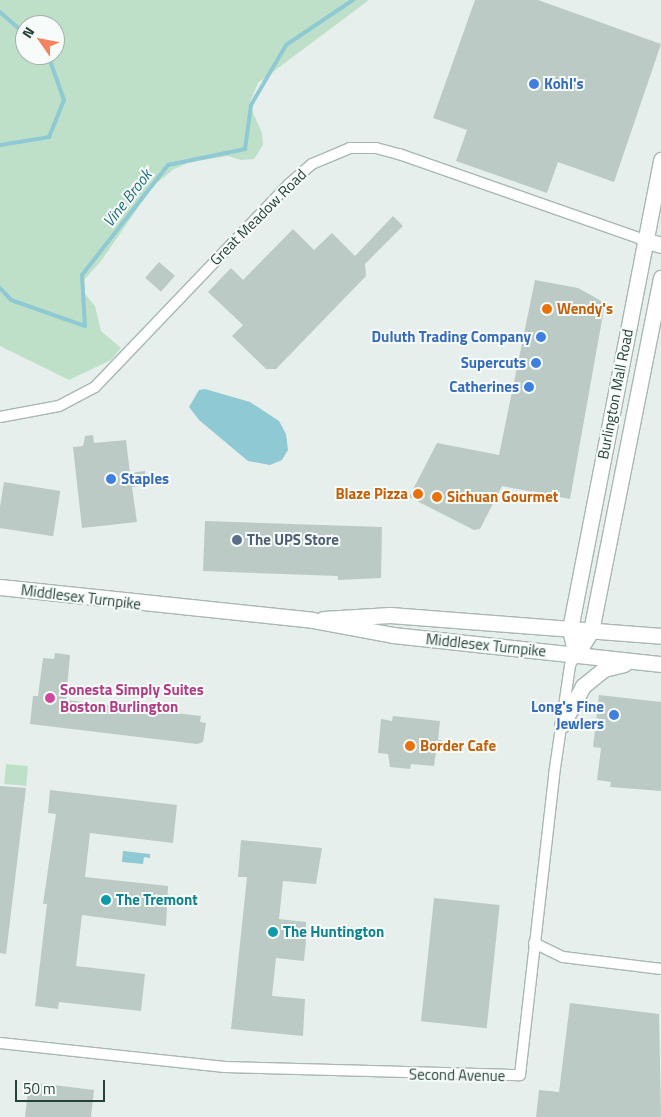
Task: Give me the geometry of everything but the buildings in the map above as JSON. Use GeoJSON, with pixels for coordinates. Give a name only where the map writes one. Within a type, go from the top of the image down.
{"type":"FeatureCollection","features":[{"type":"Feature","properties":{"kind":"main road","name":"Burlington Mall Road"},"geometry":{"type":"LineString","coordinates":[[570,629],[661,160]]}},
{"type":"Feature","properties":{"kind":"main road"},"geometry":{"type":"LineString","coordinates":[[644,240],[661,245]]}},
{"type":"Feature","properties":{"kind":"main road","name":"Burlington Mall Road"},"geometry":{"type":"LineString","coordinates":[[591,631],[661,278]]}},
{"type":"Feature","properties":{"kind":"main road","name":"Middlesex Turnpike"},"geometry":{"type":"LineString","coordinates":[[0,587],[312,620],[393,635],[661,664]]}},
{"type":"Feature","properties":{"kind":"main road","name":"Middlesex Turnpike"},"geometry":{"type":"LineString","coordinates":[[312,620],[390,615],[661,636]]}},
{"type":"Feature","properties":{"kind":"main road"},"geometry":{"type":"LineString","coordinates":[[570,629],[576,655]]}},
{"type":"Feature","properties":{"kind":"main road"},"geometry":{"type":"LineString","coordinates":[[576,655],[591,631]]}},
{"type":"Feature","properties":{"kind":"main road"},"geometry":{"type":"LineString","coordinates":[[562,725],[582,686],[593,676],[620,664],[638,662]]}},
{"type":"Feature","properties":{"kind":"street","name":"Great Meadow Road"},"geometry":{"type":"LineString","coordinates":[[0,417],[59,406],[95,387],[289,184],[312,164],[350,148],[376,148],[399,154],[644,240]]}},
{"type":"Feature","properties":{"kind":"street","name":"Second Avenue"},"geometry":{"type":"LineString","coordinates":[[0,1043],[225,1067],[520,1076],[534,942],[562,725],[570,665],[576,655]]}},
{"type":"Feature","properties":{"kind":"street"},"geometry":{"type":"LineString","coordinates":[[534,942],[563,957],[661,969]]}},
{"type":"Feature","properties":{"kind":"green space"},"geometry":{"type":"Polygon","coordinates":[[[0,0],[369,0],[258,83],[249,104],[262,133],[263,145],[254,159],[241,160],[228,156],[190,162],[174,169],[153,186],[101,261],[84,280],[85,294],[95,306],[101,331],[121,348],[111,360],[69,380],[0,346],[0,0]]]}},
{"type":"Feature","properties":{"kind":"green space"},"geometry":{"type":"Polygon","coordinates":[[[6,764],[28,766],[26,786],[4,784],[6,764]]]}},
{"type":"Feature","properties":{"kind":"water"},"geometry":{"type":"Polygon","coordinates":[[[205,389],[250,402],[279,421],[286,434],[288,450],[282,460],[270,465],[248,461],[199,420],[189,407],[199,390],[205,389]]]}},
{"type":"Feature","properties":{"kind":"water"},"geometry":{"type":"Polygon","coordinates":[[[123,851],[150,854],[150,858],[144,857],[143,864],[122,862],[123,851]]]}},
{"type":"Feature","properties":{"kind":"waterway","name":"Vine Brook"},"geometry":{"type":"LineString","coordinates":[[0,288],[11,300],[85,326],[82,275],[168,165],[245,149],[251,105],[286,45],[353,0]]}},
{"type":"Feature","properties":{"kind":"waterway","name":"Vine Brook"},"geometry":{"type":"LineString","coordinates":[[0,12],[15,25]]}},
{"type":"Feature","properties":{"kind":"waterway","name":"Vine Brook"},"geometry":{"type":"LineString","coordinates":[[0,145],[49,137],[64,100],[52,65]]}},
{"type":"Feature","properties":{"kind":"place","name":"Kohl's"},"geometry":{"type":"Point","coordinates":[534,84]}},
{"type":"Feature","properties":{"kind":"place","name":"Wendy's"},"geometry":{"type":"Point","coordinates":[547,309]}},
{"type":"Feature","properties":{"kind":"place","name":"Duluth Trading Company"},"geometry":{"type":"Point","coordinates":[541,337]}},
{"type":"Feature","properties":{"kind":"place","name":"Supercuts"},"geometry":{"type":"Point","coordinates":[536,363]}},
{"type":"Feature","properties":{"kind":"place","name":"Catherines"},"geometry":{"type":"Point","coordinates":[529,387]}},
{"type":"Feature","properties":{"kind":"place","name":"Staples"},"geometry":{"type":"Point","coordinates":[111,479]}},
{"type":"Feature","properties":{"kind":"place","name":"Blaze Pizza"},"geometry":{"type":"Point","coordinates":[418,494]}},
{"type":"Feature","properties":{"kind":"place","name":"Sichuan Gourmet"},"geometry":{"type":"Point","coordinates":[437,497]}},
{"type":"Feature","properties":{"kind":"place","name":"The UPS Store"},"geometry":{"type":"Point","coordinates":[237,540]}},
{"type":"Feature","properties":{"kind":"place","name":"Sonesta Simply Suites Boston Burlington"},"geometry":{"type":"Point","coordinates":[50,698]}},
{"type":"Feature","properties":{"kind":"place","name":"Long's Fine Jewlers"},"geometry":{"type":"Point","coordinates":[614,715]}},
{"type":"Feature","properties":{"kind":"place","name":"Border Cafe"},"geometry":{"type":"Point","coordinates":[410,746]}},
{"type":"Feature","properties":{"kind":"place","name":"The Tremont"},"geometry":{"type":"Point","coordinates":[106,900]}},
{"type":"Feature","properties":{"kind":"place","name":"The Huntington"},"geometry":{"type":"Point","coordinates":[273,932]}}]}
